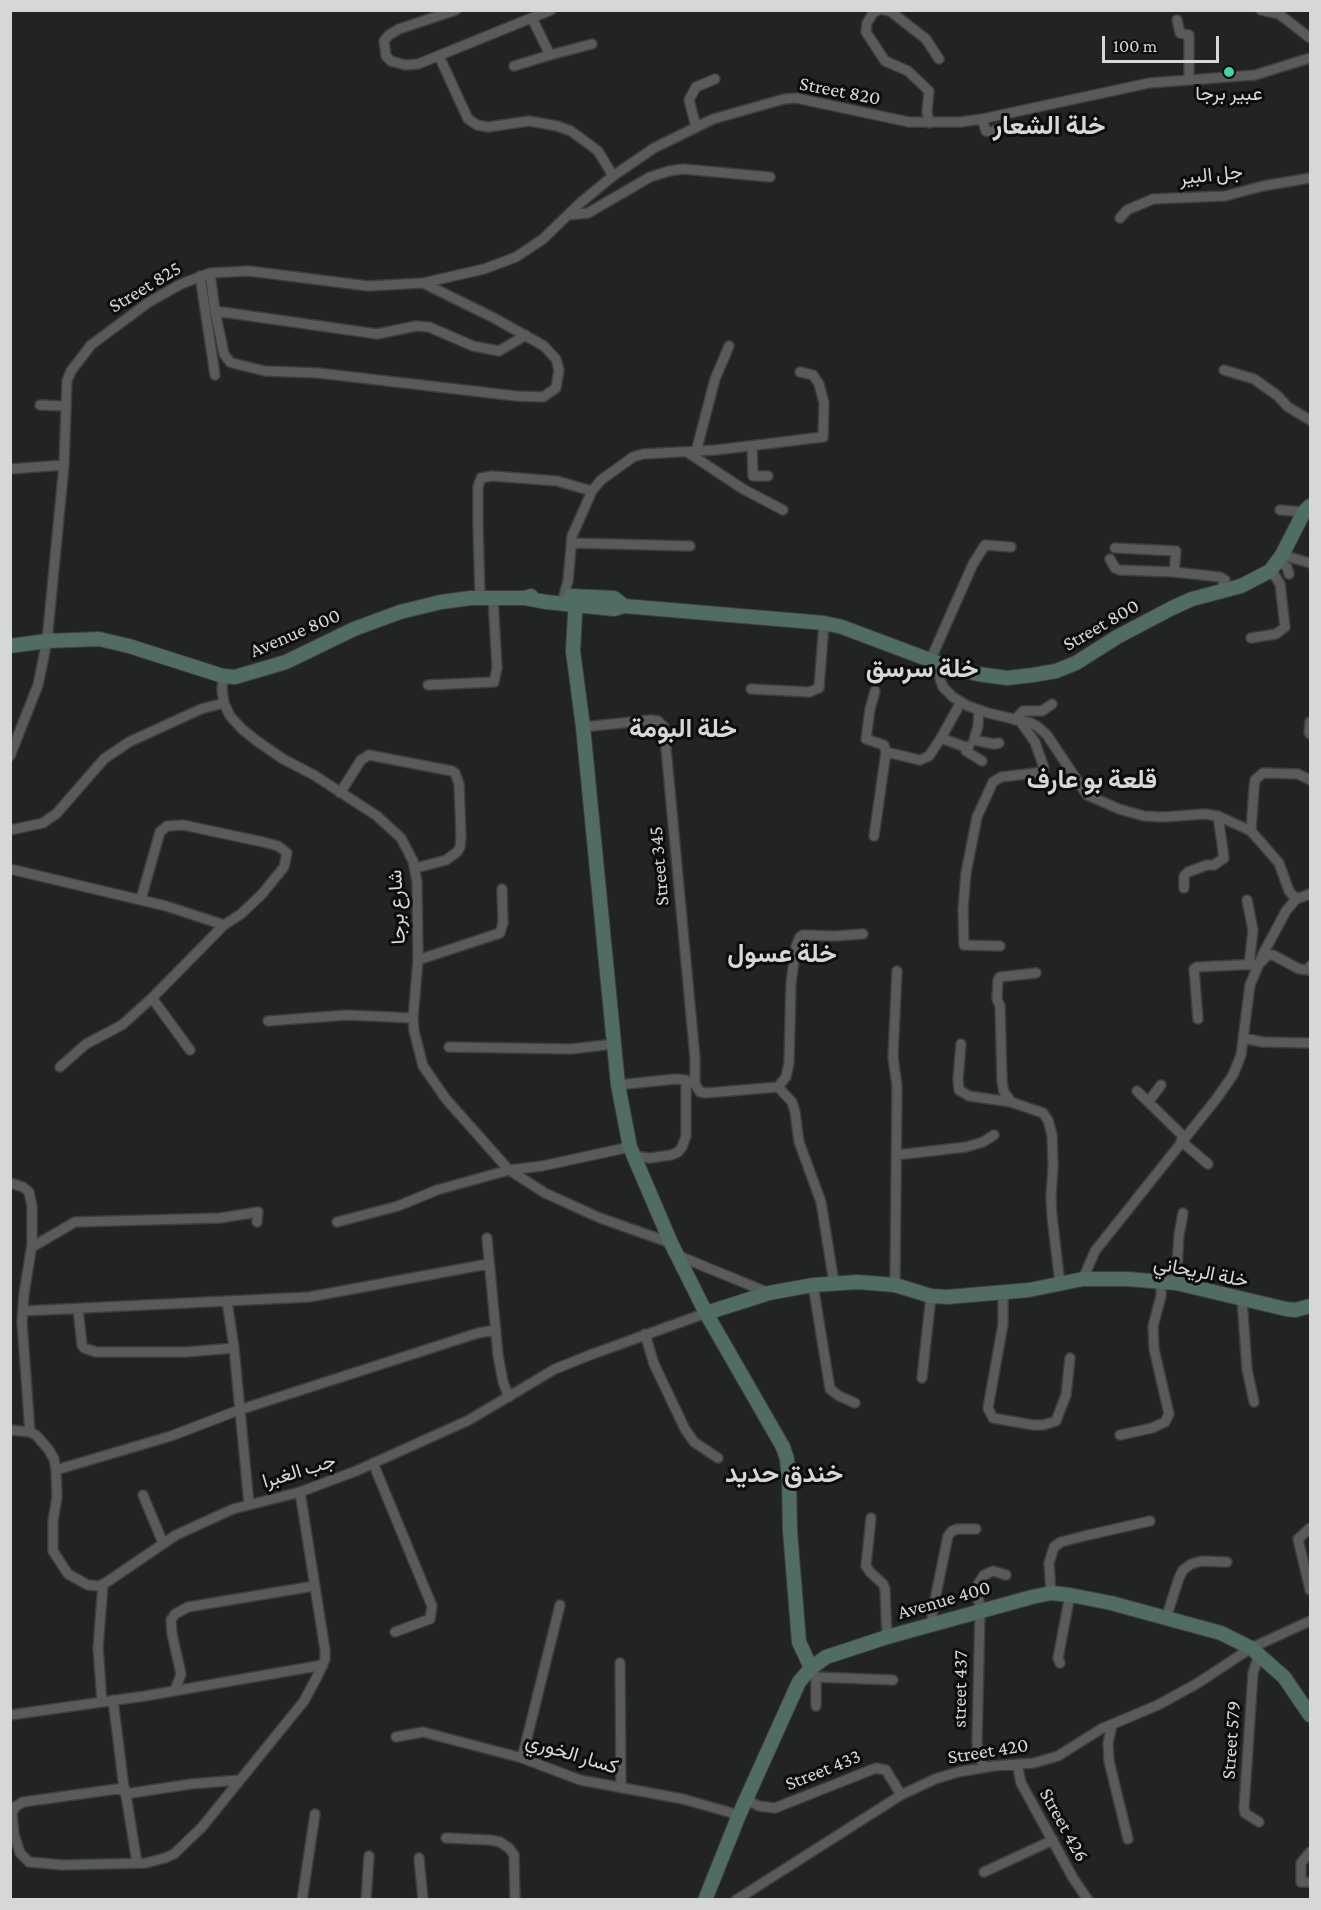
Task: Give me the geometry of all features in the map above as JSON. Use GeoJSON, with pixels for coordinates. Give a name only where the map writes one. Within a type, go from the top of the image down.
{"type":"FeatureCollection","features":[{"type":"Feature","properties":{"kind":"main road"},"geometry":{"type":"LineString","coordinates":[[1277,563],[1307,509]]}},
{"type":"Feature","properties":{"kind":"main road","name":"Street 800"},"geometry":{"type":"LineString","coordinates":[[525,598],[546,594],[614,598],[624,606],[824,623],[842,627],[935,663],[978,674],[1007,678],[1056,671],[1076,663],[1117,637],[1166,611],[1192,599],[1253,581],[1277,563]]}},
{"type":"Feature","properties":{"kind":"main road"},"geometry":{"type":"LineString","coordinates":[[570,596],[573,651],[583,727],[618,1085],[632,1151],[670,1243],[679,1256],[706,1313],[777,1434],[787,1459],[790,1539],[799,1642],[814,1672]]}},
{"type":"Feature","properties":{"kind":"main road","name":"Avenue 800"},"geometry":{"type":"LineString","coordinates":[[10,646],[47,641],[99,639],[129,646],[223,676],[243,676],[286,662],[354,629],[400,612],[441,602],[487,598],[525,598]]}},
{"type":"Feature","properties":{"kind":"main road","name":"خلة الريحاني"},"geometry":{"type":"LineString","coordinates":[[706,1313],[770,1293],[813,1285],[858,1282],[895,1285],[931,1296],[965,1297],[1029,1290],[1079,1280],[1168,1282],[1294,1310],[1311,1306]]}},
{"type":"Feature","properties":{"kind":"main road","name":"Avenue 400"},"geometry":{"type":"LineString","coordinates":[[705,1899],[739,1815],[799,1682],[835,1653],[1032,1597],[1051,1593],[1070,1595],[1111,1603],[1221,1633],[1255,1652],[1284,1677],[1308,1708]]}},
{"type":"Feature","properties":{"kind":"street"},"geometry":{"type":"LineString","coordinates":[[456,10],[399,29],[384,40],[386,56],[391,61],[405,65],[418,63],[551,10]]}},
{"type":"Feature","properties":{"kind":"street"},"geometry":{"type":"LineString","coordinates":[[879,10],[873,13],[867,23],[866,32],[885,61],[908,71],[929,91],[927,112],[929,123]]}},
{"type":"Feature","properties":{"kind":"street"},"geometry":{"type":"LineString","coordinates":[[885,10],[890,11],[926,39],[939,59]]}},
{"type":"Feature","properties":{"kind":"street"},"geometry":{"type":"LineString","coordinates":[[1262,10],[1279,14],[1311,38]]}},
{"type":"Feature","properties":{"kind":"street"},"geometry":{"type":"LineString","coordinates":[[532,18],[550,55]]}},
{"type":"Feature","properties":{"kind":"street"},"geometry":{"type":"LineString","coordinates":[[1177,20],[1180,33],[1189,35],[1189,80]]}},
{"type":"Feature","properties":{"kind":"street"},"geometry":{"type":"LineString","coordinates":[[514,66],[592,44]]}},
{"type":"Feature","properties":{"kind":"street"},"geometry":{"type":"LineString","coordinates":[[439,56],[468,119],[477,125],[488,127],[529,121],[571,131],[598,151],[614,176]]}},
{"type":"Feature","properties":{"kind":"street","name":"Street 820"},"geometry":{"type":"LineString","coordinates":[[614,176],[654,148],[713,118],[796,98],[890,119],[929,123],[982,119],[1149,83],[1255,75],[1311,58]]}},
{"type":"Feature","properties":{"kind":"street"},"geometry":{"type":"LineString","coordinates":[[696,127],[689,100],[696,87],[715,79]]}},
{"type":"Feature","properties":{"kind":"street"},"geometry":{"type":"LineString","coordinates":[[982,119],[986,131],[992,132],[999,128]]}},
{"type":"Feature","properties":{"kind":"street"},"geometry":{"type":"LineString","coordinates":[[568,214],[588,213],[650,177],[669,171],[683,169],[770,177]]}},
{"type":"Feature","properties":{"kind":"street","name":"Street 825"},"geometry":{"type":"LineString","coordinates":[[10,756],[38,685],[47,641],[64,465],[69,376],[91,345],[149,302],[181,284],[210,273],[249,271],[368,286],[423,283],[484,269],[516,257],[543,239],[579,204],[614,176]]}},
{"type":"Feature","properties":{"kind":"street","name":"جل البير"},"geometry":{"type":"LineString","coordinates":[[1120,218],[1127,210],[1153,199],[1225,196],[1263,186],[1311,178]]}},
{"type":"Feature","properties":{"kind":"street"},"geometry":{"type":"LineString","coordinates":[[210,273],[224,354],[230,362],[236,364],[265,371],[318,373],[516,396],[543,397],[556,388],[559,370],[550,350],[526,335],[423,283]]}},
{"type":"Feature","properties":{"kind":"street"},"geometry":{"type":"LineString","coordinates":[[200,276],[215,375]]}},
{"type":"Feature","properties":{"kind":"street"},"geometry":{"type":"LineString","coordinates":[[215,311],[377,334],[416,326],[429,327],[473,346],[498,351],[526,335]]}},
{"type":"Feature","properties":{"kind":"street"},"geometry":{"type":"LineString","coordinates":[[692,452],[729,346]]}},
{"type":"Feature","properties":{"kind":"street"},"geometry":{"type":"LineString","coordinates":[[1224,370],[1254,379],[1278,396],[1288,407],[1311,420]]}},
{"type":"Feature","properties":{"kind":"street"},"geometry":{"type":"LineString","coordinates":[[570,596],[571,543],[578,521],[592,491],[601,480],[633,457],[655,452],[692,452],[823,437],[824,403],[819,384],[813,375],[800,372]]}},
{"type":"Feature","properties":{"kind":"street"},"geometry":{"type":"LineString","coordinates":[[40,405],[66,406]]}},
{"type":"Feature","properties":{"kind":"street"},"geometry":{"type":"LineString","coordinates":[[752,446],[753,476],[768,476]]}},
{"type":"Feature","properties":{"kind":"street"},"geometry":{"type":"LineString","coordinates":[[692,452],[743,489],[783,510]]}},
{"type":"Feature","properties":{"kind":"street"},"geometry":{"type":"LineString","coordinates":[[10,469],[64,465]]}},
{"type":"Feature","properties":{"kind":"street"},"geometry":{"type":"LineString","coordinates":[[428,685],[494,682],[497,668],[478,524],[478,487],[481,478],[492,476],[557,481],[592,491]]}},
{"type":"Feature","properties":{"kind":"street"},"geometry":{"type":"LineString","coordinates":[[1280,510],[1307,509]]}},
{"type":"Feature","properties":{"kind":"street"},"geometry":{"type":"LineString","coordinates":[[571,543],[690,546]]}},
{"type":"Feature","properties":{"kind":"street"},"geometry":{"type":"LineString","coordinates":[[1011,547],[985,545],[973,564],[935,663],[947,693],[979,710],[1038,727],[1047,735],[1087,795],[1102,803],[1144,816],[1205,814],[1218,816],[1251,831],[1279,863],[1289,891],[1296,899]]}},
{"type":"Feature","properties":{"kind":"street"},"geometry":{"type":"LineString","coordinates":[[1115,548],[1176,551],[1174,572]]}},
{"type":"Feature","properties":{"kind":"street"},"geometry":{"type":"LineString","coordinates":[[1110,559],[1115,568],[1120,570],[1220,577],[1225,580],[1221,590]]}},
{"type":"Feature","properties":{"kind":"street"},"geometry":{"type":"LineString","coordinates":[[1277,563],[1311,563]]}},
{"type":"Feature","properties":{"kind":"street"},"geometry":{"type":"LineString","coordinates":[[1277,563],[1287,567],[1289,574]]}},
{"type":"Feature","properties":{"kind":"street"},"geometry":{"type":"LineString","coordinates":[[1251,638],[1276,634],[1285,627],[1280,584],[1275,576],[1277,563]]}},
{"type":"Feature","properties":{"kind":"street"},"geometry":{"type":"LineString","coordinates":[[751,689],[808,692],[819,688],[824,623]]}},
{"type":"Feature","properties":{"kind":"street"},"geometry":{"type":"LineString","coordinates":[[10,830],[43,823],[57,813],[104,759],[129,742],[201,709],[224,703],[223,676]]}},
{"type":"Feature","properties":{"kind":"street"},"geometry":{"type":"LineString","coordinates":[[874,836],[886,752],[884,745],[866,739],[875,691]]}},
{"type":"Feature","properties":{"kind":"street"},"geometry":{"type":"LineString","coordinates":[[886,752],[920,760],[929,756],[961,702]]}},
{"type":"Feature","properties":{"kind":"street","name":"شارع برجا"},"geometry":{"type":"LineString","coordinates":[[224,703],[230,716],[242,729],[283,759],[314,775],[390,826],[401,838],[416,868],[418,960],[413,1018],[417,1047],[427,1071],[446,1099],[509,1170],[561,1202],[628,1230],[670,1243]]}},
{"type":"Feature","properties":{"kind":"street"},"geometry":{"type":"LineString","coordinates":[[1018,720],[1023,711],[1042,711],[1052,704]]}},
{"type":"Feature","properties":{"kind":"street"},"geometry":{"type":"LineString","coordinates":[[979,710],[978,726],[966,751],[982,761]]}},
{"type":"Feature","properties":{"kind":"street","name":"Street 345"},"geometry":{"type":"LineString","coordinates":[[583,727],[651,720],[658,722],[664,728],[695,1058],[695,1084]]}},
{"type":"Feature","properties":{"kind":"street"},"geometry":{"type":"LineString","coordinates":[[1000,945],[964,945],[963,909],[977,817],[993,782],[1001,777],[1043,772],[1044,768],[1035,742],[1018,720]]}},
{"type":"Feature","properties":{"kind":"street"},"geometry":{"type":"LineString","coordinates":[[1311,722],[1309,732],[1311,734]]}},
{"type":"Feature","properties":{"kind":"street"},"geometry":{"type":"LineString","coordinates":[[941,738],[971,744],[999,742]]}},
{"type":"Feature","properties":{"kind":"street"},"geometry":{"type":"LineString","coordinates":[[340,793],[361,760],[369,755],[455,773],[459,784],[460,847],[446,860],[416,868]]}},
{"type":"Feature","properties":{"kind":"street"},"geometry":{"type":"LineString","coordinates":[[1251,831],[1255,780],[1263,773],[1298,774],[1309,781]]}},
{"type":"Feature","properties":{"kind":"street"},"geometry":{"type":"LineString","coordinates":[[1184,888],[1184,876],[1188,872],[1207,865],[1214,865],[1224,858],[1218,816]]}},
{"type":"Feature","properties":{"kind":"street"},"geometry":{"type":"LineString","coordinates":[[60,1067],[86,1044],[122,1025],[152,998],[224,925],[252,904],[280,873],[288,855],[282,848],[263,842],[183,825],[167,826],[160,832],[141,899]]}},
{"type":"Feature","properties":{"kind":"street"},"geometry":{"type":"LineString","coordinates":[[10,869],[141,899],[224,925]]}},
{"type":"Feature","properties":{"kind":"street"},"geometry":{"type":"LineString","coordinates":[[418,960],[500,933],[503,923],[502,889]]}},
{"type":"Feature","properties":{"kind":"street"},"geometry":{"type":"LineString","coordinates":[[1254,965],[1286,911],[1296,899],[1311,894]]}},
{"type":"Feature","properties":{"kind":"street"},"geometry":{"type":"LineString","coordinates":[[1079,1280],[1095,1251],[1217,1098],[1238,1064],[1254,965],[1252,930],[1246,900]]}},
{"type":"Feature","properties":{"kind":"street"},"geometry":{"type":"LineString","coordinates":[[618,1085],[660,1079],[686,1080],[695,1084],[700,1092],[706,1093],[778,1087],[786,1077],[789,1063],[791,983],[796,946],[800,937],[803,934],[835,936],[863,934]]}},
{"type":"Feature","properties":{"kind":"street"},"geometry":{"type":"LineString","coordinates":[[1198,1019],[1194,969],[1205,966],[1254,965],[1268,955],[1273,955],[1299,969],[1310,969]]}},
{"type":"Feature","properties":{"kind":"street"},"geometry":{"type":"LineString","coordinates":[[895,1285],[897,1086],[892,1057],[897,1013],[897,971]]}},
{"type":"Feature","properties":{"kind":"street"},"geometry":{"type":"LineString","coordinates":[[1011,1102],[1004,1092],[1002,1082],[998,980],[1000,977],[1036,973]]}},
{"type":"Feature","properties":{"kind":"street"},"geometry":{"type":"LineString","coordinates":[[152,998],[190,1050]]}},
{"type":"Feature","properties":{"kind":"street"},"geometry":{"type":"LineString","coordinates":[[268,1021],[347,1015],[413,1018]]}},
{"type":"Feature","properties":{"kind":"street"},"geometry":{"type":"LineString","coordinates":[[1243,1038],[1263,1042],[1311,1043]]}},
{"type":"Feature","properties":{"kind":"street"},"geometry":{"type":"LineString","coordinates":[[449,1047],[571,1049],[614,1044]]}},
{"type":"Feature","properties":{"kind":"street"},"geometry":{"type":"LineString","coordinates":[[961,1044],[959,1090],[969,1096],[1011,1102],[1043,1113],[1048,1120],[1052,1135],[1051,1206],[1060,1284]]}},
{"type":"Feature","properties":{"kind":"street"},"geometry":{"type":"LineString","coordinates":[[338,1222],[398,1206],[437,1191],[509,1170],[632,1151],[650,1158],[671,1155],[678,1152],[687,1136],[686,1080]]}},
{"type":"Feature","properties":{"kind":"street"},"geometry":{"type":"LineString","coordinates":[[1149,1101],[1161,1085]]}},
{"type":"Feature","properties":{"kind":"street"},"geometry":{"type":"LineString","coordinates":[[778,1087],[792,1102],[795,1112],[799,1142],[820,1202],[834,1283]]}},
{"type":"Feature","properties":{"kind":"street"},"geometry":{"type":"LineString","coordinates":[[1137,1091],[1208,1164]]}},
{"type":"Feature","properties":{"kind":"street"},"geometry":{"type":"LineString","coordinates":[[896,1155],[966,1148],[994,1135]]}},
{"type":"Feature","properties":{"kind":"street"},"geometry":{"type":"LineString","coordinates":[[10,1184],[23,1186],[29,1192],[32,1206],[32,1247],[23,1311],[30,1432]]}},
{"type":"Feature","properties":{"kind":"street"},"geometry":{"type":"LineString","coordinates":[[32,1247],[75,1222],[220,1218],[258,1212],[257,1222]]}},
{"type":"Feature","properties":{"kind":"street"},"geometry":{"type":"LineString","coordinates":[[1120,1435],[1152,1428],[1165,1422],[1169,1414],[1154,1349],[1153,1326],[1161,1296],[1168,1282],[1183,1213]]}},
{"type":"Feature","properties":{"kind":"street"},"geometry":{"type":"LineString","coordinates":[[487,1238],[488,1264],[503,1382],[509,1397]]}},
{"type":"Feature","properties":{"kind":"street"},"geometry":{"type":"LineString","coordinates":[[679,1256],[770,1293]]}},
{"type":"Feature","properties":{"kind":"street"},"geometry":{"type":"LineString","coordinates":[[23,1311],[309,1297],[488,1264]]}},
{"type":"Feature","properties":{"kind":"street"},"geometry":{"type":"LineString","coordinates":[[813,1285],[830,1389],[839,1396],[855,1402]]}},
{"type":"Feature","properties":{"kind":"street"},"geometry":{"type":"LineString","coordinates":[[1003,1293],[1003,1324],[988,1408],[993,1418],[1033,1425],[1056,1421],[1066,1395],[1070,1358]]}},
{"type":"Feature","properties":{"kind":"street"},"geometry":{"type":"LineString","coordinates":[[922,1378],[931,1296]]}},
{"type":"Feature","properties":{"kind":"street"},"geometry":{"type":"LineString","coordinates":[[1242,1299],[1246,1369],[1254,1402]]}},
{"type":"Feature","properties":{"kind":"street"},"geometry":{"type":"LineString","coordinates":[[227,1301],[234,1348],[249,1504]]}},
{"type":"Feature","properties":{"kind":"street"},"geometry":{"type":"LineString","coordinates":[[78,1309],[82,1345],[96,1352],[186,1352],[234,1348]]}},
{"type":"Feature","properties":{"kind":"street","name":"جب الغبرا"},"geometry":{"type":"LineString","coordinates":[[103,1584],[176,1534],[233,1509],[300,1492],[373,1463],[469,1420],[555,1369],[706,1313]]}},
{"type":"Feature","properties":{"kind":"street"},"geometry":{"type":"LineString","coordinates":[[56,1470],[171,1436],[239,1410],[478,1333],[496,1330]]}},
{"type":"Feature","properties":{"kind":"street"},"geometry":{"type":"LineString","coordinates":[[645,1334],[654,1364],[685,1429],[694,1442],[718,1458]]}},
{"type":"Feature","properties":{"kind":"street"},"geometry":{"type":"LineString","coordinates":[[10,1431],[30,1432],[36,1435],[54,1458],[57,1497],[52,1521],[53,1551],[61,1565],[74,1579],[93,1586],[103,1584],[98,1648],[102,1702]]}},
{"type":"Feature","properties":{"kind":"street"},"geometry":{"type":"LineString","coordinates":[[373,1463],[432,1606],[430,1619],[395,1632]]}},
{"type":"Feature","properties":{"kind":"street"},"geometry":{"type":"LineString","coordinates":[[239,1780],[20,1804],[13,1809],[12,1813],[14,1834],[20,1853],[29,1862],[63,1865],[137,1863],[158,1860],[174,1854],[202,1827],[304,1701],[323,1665],[325,1640],[314,1586],[300,1492]]}},
{"type":"Feature","properties":{"kind":"street"},"geometry":{"type":"LineString","coordinates":[[143,1495],[163,1543]]}},
{"type":"Feature","properties":{"kind":"street"},"geometry":{"type":"LineString","coordinates":[[871,1518],[866,1566],[885,1589],[887,1637]]}},
{"type":"Feature","properties":{"kind":"street"},"geometry":{"type":"LineString","coordinates":[[1051,1593],[1049,1563],[1054,1547],[1061,1542],[1150,1521]]}},
{"type":"Feature","properties":{"kind":"street"},"geometry":{"type":"LineString","coordinates":[[1311,1528],[1298,1539],[1311,1590]]}},
{"type":"Feature","properties":{"kind":"street"},"geometry":{"type":"LineString","coordinates":[[933,1625],[932,1614],[948,1536],[957,1529],[976,1529]]}},
{"type":"Feature","properties":{"kind":"street"},"geometry":{"type":"LineString","coordinates":[[1166,1618],[1183,1570],[1191,1564],[1202,1561],[1227,1562]]}},
{"type":"Feature","properties":{"kind":"street","name":"street 437"},"geometry":{"type":"LineString","coordinates":[[984,1767],[978,1754],[980,1611],[977,1586],[984,1575],[993,1571],[1006,1575]]}},
{"type":"Feature","properties":{"kind":"street"},"geometry":{"type":"LineString","coordinates":[[175,1690],[181,1674],[172,1634],[171,1620],[175,1614],[188,1607],[314,1586]]}},
{"type":"Feature","properties":{"kind":"street"},"geometry":{"type":"LineString","coordinates":[[1060,1663],[1058,1658],[1070,1595]]}},
{"type":"Feature","properties":{"kind":"street"},"geometry":{"type":"LineString","coordinates":[[522,1758],[560,1605]]}},
{"type":"Feature","properties":{"kind":"street","name":"Street 420"},"geometry":{"type":"LineString","coordinates":[[736,1899],[901,1796],[944,1776],[984,1767],[1034,1763],[1058,1756],[1088,1736],[1158,1705],[1311,1621]]}},
{"type":"Feature","properties":{"kind":"street","name":"Street 579"},"geometry":{"type":"LineString","coordinates":[[1255,1652],[1244,1808],[1245,1813],[1259,1821]]}},
{"type":"Feature","properties":{"kind":"street"},"geometry":{"type":"LineString","coordinates":[[620,1663],[621,1788]]}},
{"type":"Feature","properties":{"kind":"street"},"geometry":{"type":"LineString","coordinates":[[10,1715],[323,1665]]}},
{"type":"Feature","properties":{"kind":"street"},"geometry":{"type":"LineString","coordinates":[[816,1706],[814,1672],[893,1680]]}},
{"type":"Feature","properties":{"kind":"street"},"geometry":{"type":"LineString","coordinates":[[113,1700],[137,1863]]}},
{"type":"Feature","properties":{"kind":"street"},"geometry":{"type":"LineString","coordinates":[[1112,1725],[1108,1743],[1109,1761],[1128,1839]]}},
{"type":"Feature","properties":{"kind":"street","name":"كسار الخوري"},"geometry":{"type":"LineString","coordinates":[[396,1737],[423,1732],[522,1758],[580,1780],[683,1799],[739,1815]]}},
{"type":"Feature","properties":{"kind":"street","name":"Street 426"},"geometry":{"type":"LineString","coordinates":[[1017,1764],[1021,1783],[1073,1878],[1088,1899]]}},
{"type":"Feature","properties":{"kind":"street","name":"Street 433"},"geometry":{"type":"LineString","coordinates":[[746,1800],[759,1806],[775,1808],[876,1768],[886,1770],[901,1796]]}},
{"type":"Feature","properties":{"kind":"street"},"geometry":{"type":"LineString","coordinates":[[302,1899],[315,1814]]}},
{"type":"Feature","properties":{"kind":"street"},"geometry":{"type":"LineString","coordinates":[[446,1838],[489,1840],[500,1842],[509,1848],[514,1855],[515,1899]]}},
{"type":"Feature","properties":{"kind":"street"},"geometry":{"type":"LineString","coordinates":[[984,1872],[1053,1840]]}},
{"type":"Feature","properties":{"kind":"street"},"geometry":{"type":"LineString","coordinates":[[1311,1852],[1301,1863],[1301,1882],[1311,1882]]}},
{"type":"Feature","properties":{"kind":"street"},"geometry":{"type":"LineString","coordinates":[[366,1899],[369,1856]]}},
{"type":"Feature","properties":{"kind":"street"},"geometry":{"type":"LineString","coordinates":[[419,1858],[423,1899]]}},
{"type":"Feature","properties":{"kind":"place","name":"عبير برجا"},"geometry":{"type":"Point","coordinates":[1229,72]}},
{"type":"Feature","properties":{"kind":"district","name":"خلة الشعار"},"geometry":{"type":"Point","coordinates":[1049,126]}},
{"type":"Feature","properties":{"kind":"district","name":"خلة سرسق"},"geometry":{"type":"Point","coordinates":[922,669]}},
{"type":"Feature","properties":{"kind":"district","name":"خلة البومة"},"geometry":{"type":"Point","coordinates":[683,729]}},
{"type":"Feature","properties":{"kind":"district","name":"قلعة بو عارف"},"geometry":{"type":"Point","coordinates":[1092,780]}},
{"type":"Feature","properties":{"kind":"district","name":"خلة عسول"},"geometry":{"type":"Point","coordinates":[782,954]}},
{"type":"Feature","properties":{"kind":"district","name":"خندق حديد"},"geometry":{"type":"Point","coordinates":[784,1474]}}]}
